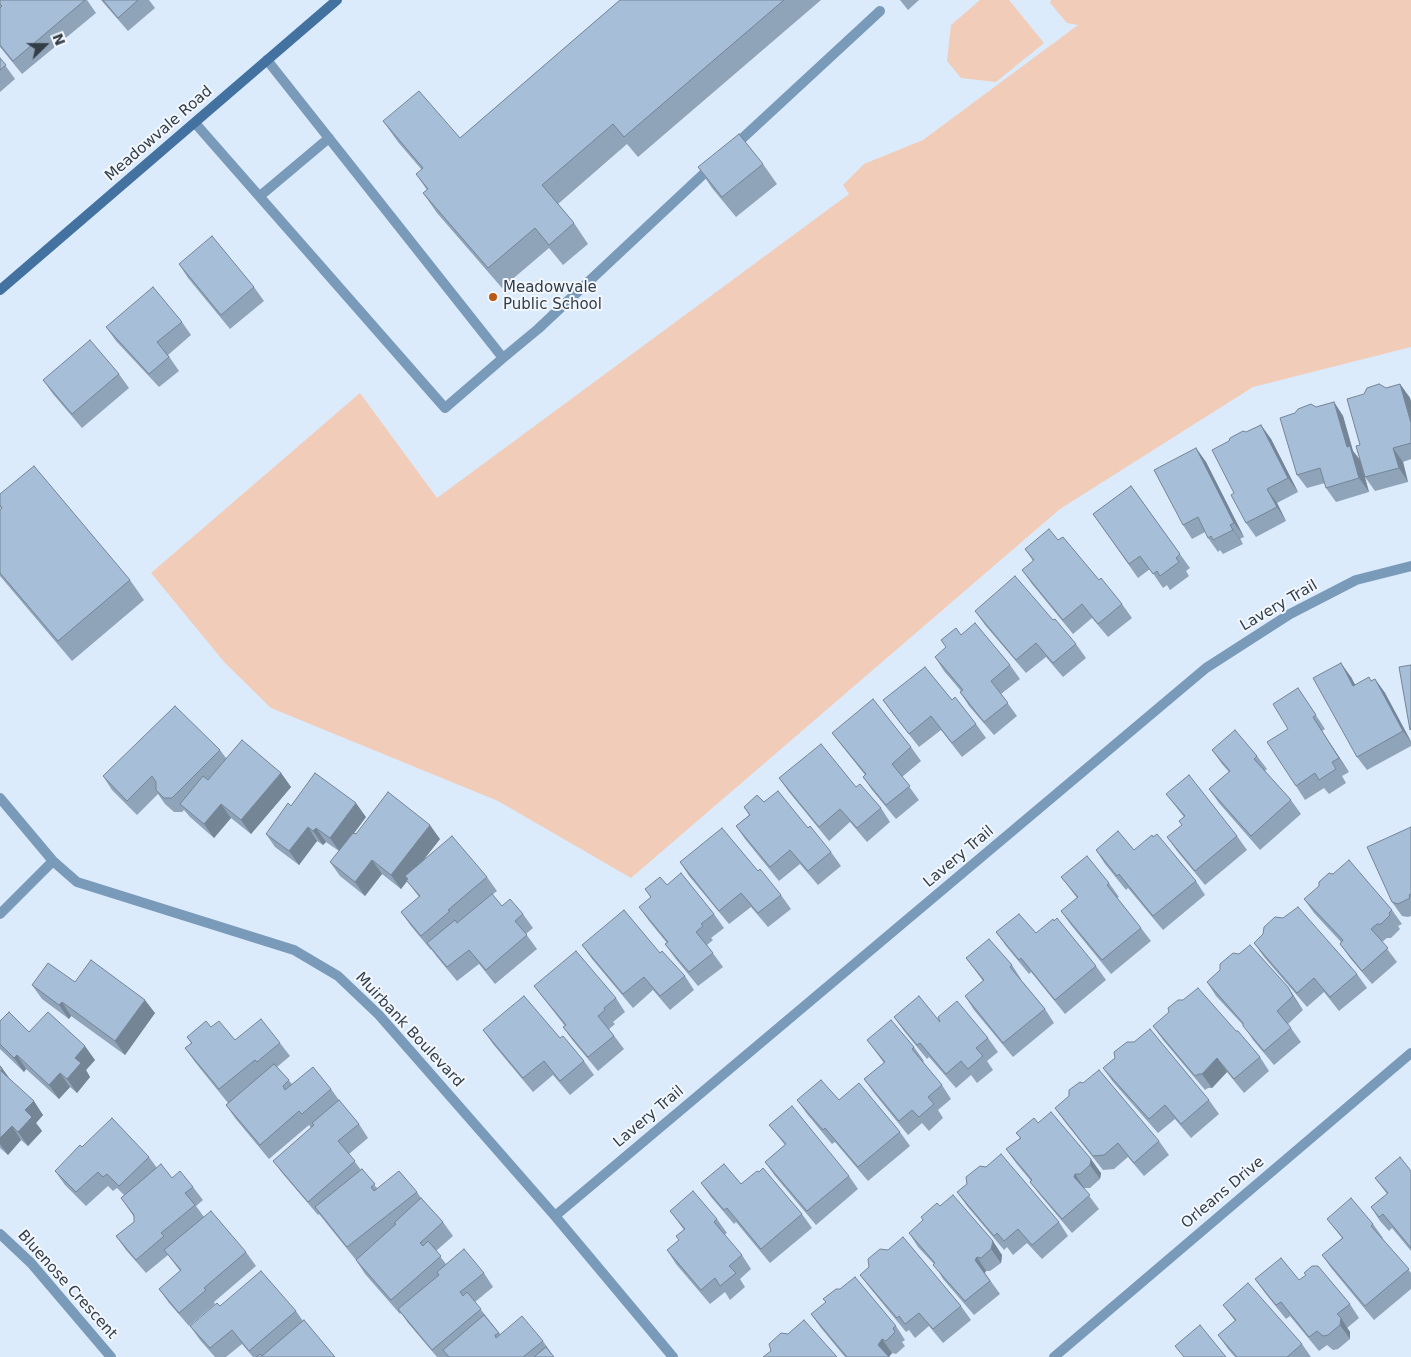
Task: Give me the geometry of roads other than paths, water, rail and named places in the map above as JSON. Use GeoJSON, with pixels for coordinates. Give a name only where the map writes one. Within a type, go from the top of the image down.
{"type":"FeatureCollection","features":[{"type":"Feature","properties":{"kind":"main road","name":"Meadowvale Road"},"geometry":{"type":"LineString","coordinates":[[0,290],[336,0]]}},
{"type":"Feature","properties":{"kind":"street"},"geometry":{"type":"LineString","coordinates":[[194,123],[445,408],[538,329],[880,11]]}},
{"type":"Feature","properties":{"kind":"street"},"geometry":{"type":"LineString","coordinates":[[267,60],[503,358]]}},
{"type":"Feature","properties":{"kind":"street"},"geometry":{"type":"LineString","coordinates":[[260,196],[329,138]]}},
{"type":"Feature","properties":{"kind":"street","name":"Lavery Trail"},"geometry":{"type":"LineString","coordinates":[[554,1216],[1206,668],[1290,614],[1356,580],[1411,566]]}},
{"type":"Feature","properties":{"kind":"street","name":"Muirbank Boulevard"},"geometry":{"type":"LineString","coordinates":[[0,798],[53,861],[77,882],[294,950],[338,976],[378,1015],[554,1216],[674,1357]]}},
{"type":"Feature","properties":{"kind":"street"},"geometry":{"type":"LineString","coordinates":[[0,914],[53,861]]}},
{"type":"Feature","properties":{"kind":"street","name":"Orleans Drive"},"geometry":{"type":"LineString","coordinates":[[1054,1357],[1411,1053]]}},
{"type":"Feature","properties":{"kind":"street","name":"Bluenose Crescent"},"geometry":{"type":"LineString","coordinates":[[0,1234],[31,1263],[111,1357]]}},
{"type":"Feature","properties":{"kind":"place","name":"Meadowvale Public School"},"geometry":{"type":"Point","coordinates":[493,297]}}]}
